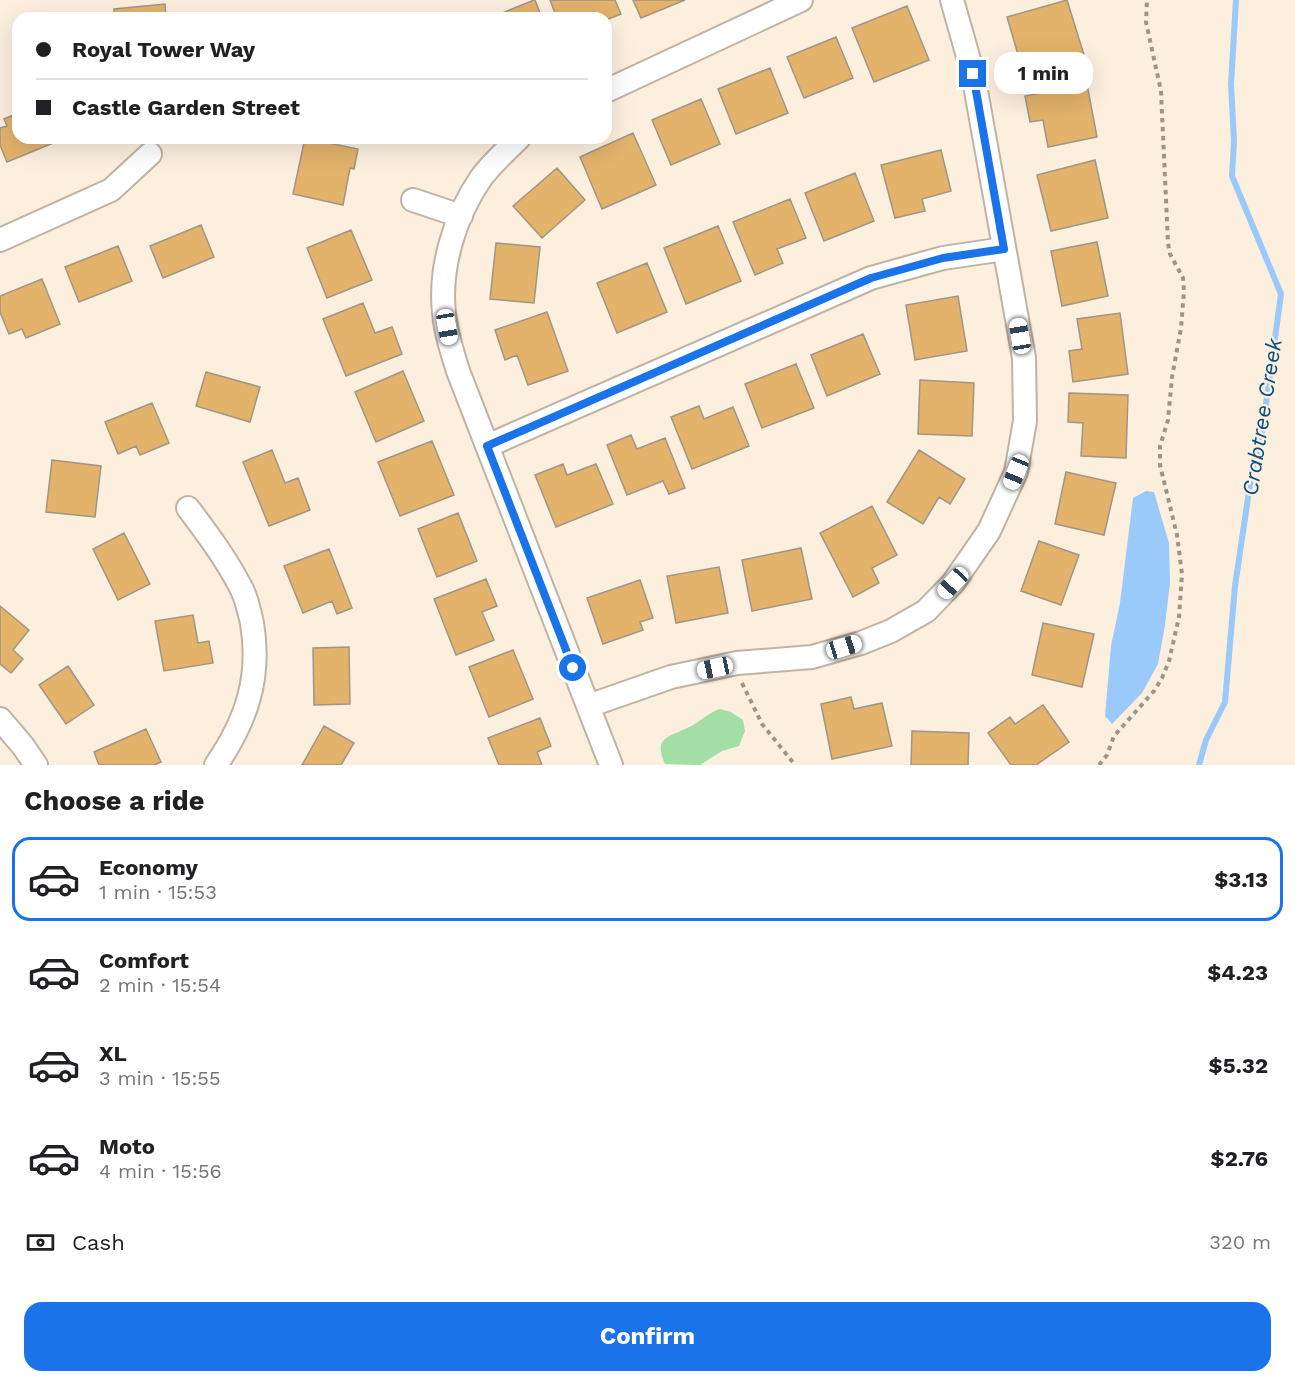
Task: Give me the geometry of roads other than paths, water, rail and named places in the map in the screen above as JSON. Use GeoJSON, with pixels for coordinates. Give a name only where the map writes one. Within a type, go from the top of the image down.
{"type":"FeatureCollection","features":[{"type":"Feature","properties":{"kind":"street"},"geometry":{"type":"LineString","coordinates":[[612,88],[801,0]]}},
{"type":"Feature","properties":{"kind":"street"},"geometry":{"type":"LineString","coordinates":[[588,706],[670,677],[737,663],[812,657],[891,631],[926,611],[953,583],[989,531],[1004,502],[1016,472],[1026,421],[1024,358],[973,74],[952,0]]}},
{"type":"Feature","properties":{"kind":"street"},"geometry":{"type":"LineString","coordinates":[[513,144],[481,178],[461,216],[446,262],[444,312],[449,343],[458,371],[611,765]]}},
{"type":"Feature","properties":{"kind":"street"},"geometry":{"type":"LineString","coordinates":[[0,240],[111,190],[150,154]]}},
{"type":"Feature","properties":{"kind":"street"},"geometry":{"type":"LineString","coordinates":[[413,200],[461,216]]}},
{"type":"Feature","properties":{"kind":"street"},"geometry":{"type":"LineString","coordinates":[[487,446],[871,278],[943,258],[1004,249]]}},
{"type":"Feature","properties":{"kind":"street"},"geometry":{"type":"LineString","coordinates":[[188,508],[219,550],[241,586],[250,614],[255,642],[255,671],[246,711],[232,742],[216,765]]}},
{"type":"Feature","properties":{"kind":"street"},"geometry":{"type":"LineString","coordinates":[[0,719],[36,765]]}},
{"type":"Feature","properties":{"kind":"water"},"geometry":{"type":"Polygon","coordinates":[[[1146,491],[1154,492],[1169,543],[1170,583],[1165,625],[1158,664],[1142,693],[1112,724],[1105,716],[1111,646],[1120,603],[1133,498],[1146,491]]]}},
{"type":"Feature","properties":{"kind":"waterway","name":"Crabtree Creek"},"geometry":{"type":"LineString","coordinates":[[1199,765],[1206,740],[1225,702],[1235,586],[1252,471],[1262,433],[1281,294],[1232,176],[1234,141],[1231,84],[1236,0]]}}]}
